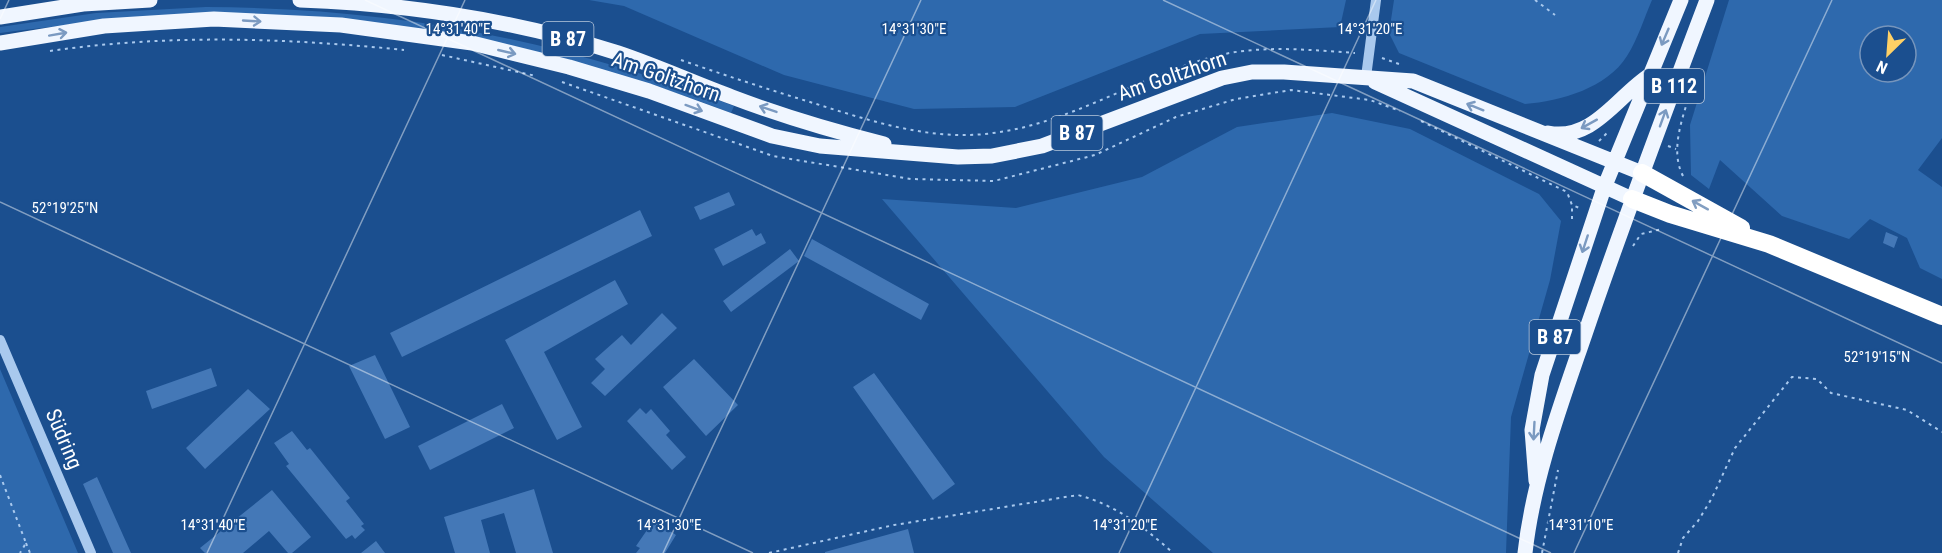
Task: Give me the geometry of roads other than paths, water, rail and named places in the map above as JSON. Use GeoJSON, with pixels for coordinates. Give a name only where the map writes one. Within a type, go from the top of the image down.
{"type":"FeatureCollection","features":[{"type":"Feature","properties":{"kind":"highway"},"geometry":{"type":"LineString","coordinates":[[1642,173],[1769,244]]}},
{"type":"Feature","properties":{"kind":"highway"},"geometry":{"type":"LineString","coordinates":[[1632,199],[1670,214],[1769,244],[1942,316]]}},
{"type":"Feature","properties":{"kind":"main road"},"geometry":{"type":"LineString","coordinates":[[0,17],[83,4],[150,0]]}},
{"type":"Feature","properties":{"kind":"main road","name":"Am Goltzhorn"},"geometry":{"type":"LineString","coordinates":[[300,0],[436,13],[558,36],[619,54],[824,128],[925,155]]}},
{"type":"Feature","properties":{"kind":"main road","name":"B 112"},"geometry":{"type":"LineString","coordinates":[[1614,162],[1681,0]]}},
{"type":"Feature","properties":{"kind":"main road","name":"B 112"},"geometry":{"type":"LineString","coordinates":[[1642,173],[1707,0]]}},
{"type":"Feature","properties":{"kind":"main road","name":"Am Goltzhorn"},"geometry":{"type":"LineString","coordinates":[[0,43],[104,26],[214,19],[341,25],[472,43],[569,66],[649,91],[772,136],[820,146],[925,155],[992,156],[1042,146],[1222,78],[1252,72],[1366,77],[1413,81],[1529,130],[1642,173]]}},
{"type":"Feature","properties":{"kind":"main road"},"geometry":{"type":"LineString","coordinates":[[1529,130],[1555,135],[1573,133],[1617,106],[1632,86],[1650,75]]}},
{"type":"Feature","properties":{"kind":"main road","name":"Am Goltzhorn"},"geometry":{"type":"LineString","coordinates":[[1366,77],[1632,199]]}},
{"type":"Feature","properties":{"kind":"main road","name":"B 87"},"geometry":{"type":"LineString","coordinates":[[1536,491],[1532,430],[1542,375],[1594,214],[1614,162]]}},
{"type":"Feature","properties":{"kind":"main road","name":"B 87"},"geometry":{"type":"LineString","coordinates":[[1525,553],[1536,491],[1573,369],[1642,173]]}},
{"type":"Feature","properties":{"kind":"street"},"geometry":{"type":"LineString","coordinates":[[1366,77],[1376,0]]}},
{"type":"Feature","properties":{"kind":"street","name":"Südring"},"geometry":{"type":"LineString","coordinates":[[0,340],[91,553]]}}]}
